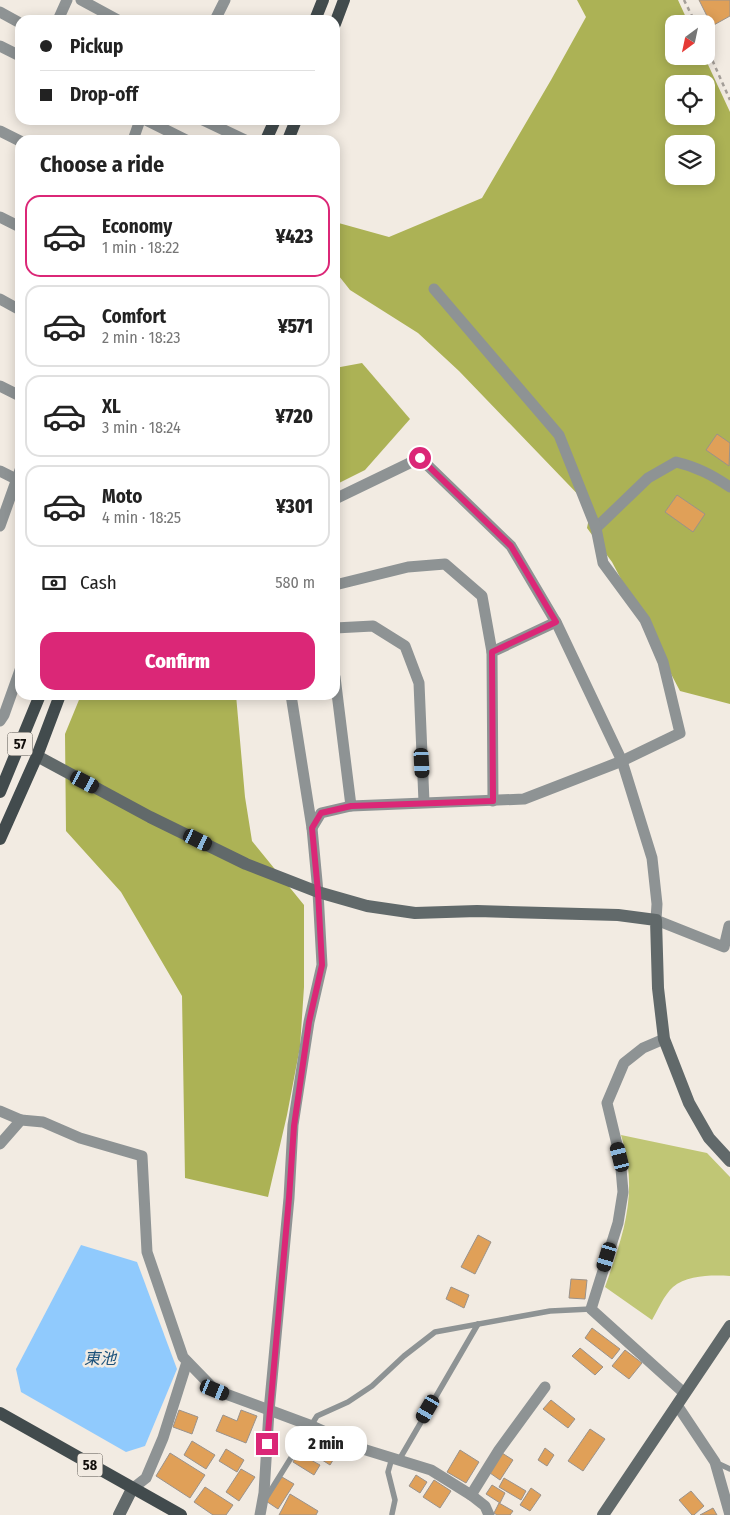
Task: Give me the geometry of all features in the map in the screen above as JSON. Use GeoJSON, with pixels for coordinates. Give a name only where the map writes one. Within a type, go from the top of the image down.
{"type":"FeatureCollection","features":[{"type":"Feature","properties":{"kind":"main road"},"geometry":{"type":"LineString","coordinates":[[317,15],[324,0]]}},
{"type":"Feature","properties":{"kind":"main road"},"geometry":{"type":"LineString","coordinates":[[338,15],[344,0]]}},
{"type":"Feature","properties":{"kind":"main road","name":"57"},"geometry":{"type":"LineString","coordinates":[[0,792],[38,700]]}},
{"type":"Feature","properties":{"kind":"main road","name":"57"},"geometry":{"type":"LineString","coordinates":[[0,839],[37,756],[58,700]]}},
{"type":"Feature","properties":{"kind":"main road","name":"58"},"geometry":{"type":"LineString","coordinates":[[0,1413],[181,1515]]}},
{"type":"Feature","properties":{"kind":"street"},"geometry":{"type":"LineString","coordinates":[[60,15],[67,0]]}},
{"type":"Feature","properties":{"kind":"street"},"geometry":{"type":"LineString","coordinates":[[81,0],[109,15]]}},
{"type":"Feature","properties":{"kind":"street"},"geometry":{"type":"LineString","coordinates":[[217,15],[224,0]]}},
{"type":"Feature","properties":{"kind":"street"},"geometry":{"type":"LineString","coordinates":[[0,12],[15,20]]}},
{"type":"Feature","properties":{"kind":"street"},"geometry":{"type":"LineString","coordinates":[[0,46],[15,54]]}},
{"type":"Feature","properties":{"kind":"street"},"geometry":{"type":"LineString","coordinates":[[156,125],[176,135]]}},
{"type":"Feature","properties":{"kind":"street"},"geometry":{"type":"LineString","coordinates":[[214,125],[234,135]]}},
{"type":"Feature","properties":{"kind":"street"},"geometry":{"type":"LineString","coordinates":[[0,131],[15,139]]}},
{"type":"Feature","properties":{"kind":"street"},"geometry":{"type":"LineString","coordinates":[[0,217],[15,224]]}},
{"type":"Feature","properties":{"kind":"street"},"geometry":{"type":"LineString","coordinates":[[312,828],[321,813],[351,806],[524,799],[622,761],[680,733],[663,662],[645,620],[603,563],[596,528],[559,435],[434,289]]}},
{"type":"Feature","properties":{"kind":"street"},"geometry":{"type":"LineString","coordinates":[[0,299],[15,307]]}},
{"type":"Feature","properties":{"kind":"street"},"geometry":{"type":"LineString","coordinates":[[0,386],[15,394]]}},
{"type":"Feature","properties":{"kind":"street"},"geometry":{"type":"LineString","coordinates":[[340,497],[420,458],[511,546],[556,622],[622,761],[652,858],[657,904],[658,988],[664,1039],[689,1103],[710,1138],[730,1161]]}},
{"type":"Feature","properties":{"kind":"street"},"geometry":{"type":"LineString","coordinates":[[596,528],[648,478],[676,462],[708,472],[730,487]]}},
{"type":"Feature","properties":{"kind":"street"},"geometry":{"type":"LineString","coordinates":[[0,471],[15,476]]}},
{"type":"Feature","properties":{"kind":"street"},"geometry":{"type":"LineString","coordinates":[[0,526],[15,487]]}},
{"type":"Feature","properties":{"kind":"street"},"geometry":{"type":"LineString","coordinates":[[340,584],[408,567],[445,564],[482,596],[492,652],[493,801]]}},
{"type":"Feature","properties":{"kind":"street"},"geometry":{"type":"LineString","coordinates":[[492,652],[556,622]]}},
{"type":"Feature","properties":{"kind":"street"},"geometry":{"type":"LineString","coordinates":[[340,628],[373,626],[405,646],[419,683],[424,802]]}},
{"type":"Feature","properties":{"kind":"street"},"geometry":{"type":"LineString","coordinates":[[0,721],[4,716],[15,684]]}},
{"type":"Feature","properties":{"kind":"street"},"geometry":{"type":"LineString","coordinates":[[261,1509],[264,1493],[269,1411],[294,1126],[309,1022],[322,965],[312,828],[292,700]]}},
{"type":"Feature","properties":{"kind":"street"},"geometry":{"type":"LineString","coordinates":[[338,700],[351,806]]}},
{"type":"Feature","properties":{"kind":"street"},"geometry":{"type":"LineString","coordinates":[[37,756],[150,817],[246,864],[318,892],[367,906],[415,913],[486,911],[618,915],[656,920],[724,947],[728,926]]}},
{"type":"Feature","properties":{"kind":"street"},"geometry":{"type":"LineString","coordinates":[[664,1039],[642,1048],[624,1062],[607,1103],[620,1157],[623,1192],[618,1223],[591,1309],[684,1393]]}},
{"type":"Feature","properties":{"kind":"street"},"geometry":{"type":"LineString","coordinates":[[0,1111],[21,1120],[44,1122],[80,1138],[142,1156],[147,1252],[183,1357],[215,1390],[312,1426],[366,1450],[431,1470],[471,1495],[485,1506],[489,1515]]}},
{"type":"Feature","properties":{"kind":"street"},"geometry":{"type":"LineString","coordinates":[[0,1144],[21,1120]]}},
{"type":"Feature","properties":{"kind":"street"},"geometry":{"type":"LineString","coordinates":[[602,1515],[728,1330]]}},
{"type":"Feature","properties":{"kind":"street"},"geometry":{"type":"LineString","coordinates":[[119,1515],[132,1489],[146,1478],[163,1438],[188,1362]]}},
{"type":"Feature","properties":{"kind":"street"},"geometry":{"type":"LineString","coordinates":[[471,1495],[499,1450],[545,1387]]}},
{"type":"Feature","properties":{"kind":"street"},"geometry":{"type":"LineString","coordinates":[[677,1405],[715,1462],[730,1515]]}},
{"type":"Feature","properties":{"kind":"lane"},"geometry":{"type":"LineString","coordinates":[[261,1509],[317,1416],[348,1402],[372,1386],[404,1356],[436,1332],[550,1311],[591,1309]]}},
{"type":"Feature","properties":{"kind":"lane"},"geometry":{"type":"LineString","coordinates":[[392,1514],[395,1500],[388,1472],[478,1324]]}},
{"type":"Feature","properties":{"kind":"lane"},"geometry":{"type":"LineString","coordinates":[[715,1462],[730,1469]]}},
{"type":"Feature","properties":{"kind":"path"},"geometry":{"type":"LineString","coordinates":[[684,0],[692,15]]}},
{"type":"Feature","properties":{"kind":"path"},"geometry":{"type":"LineString","coordinates":[[714,65],[730,100]]}},
{"type":"Feature","properties":{"kind":"green space"},"geometry":{"type":"Polygon","coordinates":[[[577,0],[678,0],[685,15],[665,15],[665,65],[708,65],[713,75],[665,75],[665,125],[715,125],[715,80],[730,112],[730,704],[680,691],[612,562],[587,528],[591,508],[459,371],[418,333],[350,290],[340,277],[340,223],[389,237],[482,198],[586,17],[577,0]]]}},
{"type":"Feature","properties":{"kind":"green space"},"geometry":{"type":"Polygon","coordinates":[[[362,363],[410,419],[365,470],[340,482],[340,367],[362,363]]]}},
{"type":"Feature","properties":{"kind":"green space"},"geometry":{"type":"Polygon","coordinates":[[[79,700],[236,700],[245,797],[252,841],[304,905],[304,987],[300,1047],[268,1197],[185,1178],[182,996],[121,892],[66,831],[65,734],[79,700]]]}},
{"type":"Feature","properties":{"kind":"green space"},"geometry":{"type":"Polygon","coordinates":[[[621,1135],[707,1153],[730,1177],[730,1276],[692,1278],[679,1283],[667,1294],[652,1320],[605,1287],[623,1230],[629,1194],[629,1175],[621,1135]]]}},
{"type":"Feature","properties":{"kind":"water","name":"東池"},"geometry":{"type":"Polygon","coordinates":[[[81,1245],[137,1262],[177,1369],[145,1446],[126,1452],[21,1392],[16,1369],[81,1245]]]}},
{"type":"Feature","properties":{"kind":"building"},"geometry":{"type":"Polygon","coordinates":[[[699,0],[730,0],[730,16],[715,24],[715,15],[706,15],[699,0]]]}},
{"type":"Feature","properties":{"kind":"building"},"geometry":{"type":"Polygon","coordinates":[[[717,434],[730,443],[729,466],[706,450],[717,434]]]}},
{"type":"Feature","properties":{"kind":"building"},"geometry":{"type":"Polygon","coordinates":[[[677,495],[705,514],[693,532],[665,512],[677,495]]]}},
{"type":"Feature","properties":{"kind":"building"},"geometry":{"type":"Polygon","coordinates":[[[478,1235],[491,1242],[475,1274],[461,1267],[478,1235]]]}},
{"type":"Feature","properties":{"kind":"building"},"geometry":{"type":"Polygon","coordinates":[[[571,1279],[587,1280],[585,1299],[569,1298],[571,1279]]]}},
{"type":"Feature","properties":{"kind":"building"},"geometry":{"type":"Polygon","coordinates":[[[451,1287],[469,1295],[464,1308],[446,1299],[451,1287]]]}},
{"type":"Feature","properties":{"kind":"building"},"geometry":{"type":"Polygon","coordinates":[[[592,1328],[620,1349],[612,1359],[585,1338],[592,1328]]]}},
{"type":"Feature","properties":{"kind":"building"},"geometry":{"type":"Polygon","coordinates":[[[580,1348],[603,1367],[595,1375],[572,1356],[580,1348]]]}},
{"type":"Feature","properties":{"kind":"building"},"geometry":{"type":"Polygon","coordinates":[[[625,1350],[642,1363],[629,1379],[612,1366],[625,1350]]]}},
{"type":"Feature","properties":{"kind":"building"},"geometry":{"type":"Polygon","coordinates":[[[551,1400],[575,1419],[568,1428],[543,1409],[551,1400]]]}},
{"type":"Feature","properties":{"kind":"building"},"geometry":{"type":"Polygon","coordinates":[[[179,1410],[198,1417],[192,1434],[173,1427],[179,1410]]]}},
{"type":"Feature","properties":{"kind":"building"},"geometry":{"type":"Polygon","coordinates":[[[241,1410],[257,1416],[246,1443],[216,1431],[223,1415],[237,1421],[241,1410]]]}},
{"type":"Feature","properties":{"kind":"building"},"geometry":{"type":"Polygon","coordinates":[[[590,1429],[605,1439],[583,1471],[568,1461],[590,1429]]]}},
{"type":"Feature","properties":{"kind":"building"},"geometry":{"type":"Polygon","coordinates":[[[192,1441],[215,1455],[206,1469],[184,1455],[192,1441]]]}},
{"type":"Feature","properties":{"kind":"building"},"geometry":{"type":"Polygon","coordinates":[[[326,1445],[338,1452],[330,1465],[319,1458],[326,1445]]]}},
{"type":"Feature","properties":{"kind":"building"},"geometry":{"type":"Polygon","coordinates":[[[545,1448],[554,1455],[547,1466],[538,1460],[545,1448]]]}},
{"type":"Feature","properties":{"kind":"building"},"geometry":{"type":"Polygon","coordinates":[[[226,1449],[244,1460],[237,1472],[219,1461],[226,1449]]]}},
{"type":"Feature","properties":{"kind":"building"},"geometry":{"type":"Polygon","coordinates":[[[460,1450],[479,1462],[466,1483],[447,1472],[460,1450]]]}},
{"type":"Feature","properties":{"kind":"building"},"geometry":{"type":"Polygon","coordinates":[[[170,1453],[205,1475],[190,1498],[156,1476],[170,1453]]]}},
{"type":"Feature","properties":{"kind":"building"},"geometry":{"type":"Polygon","coordinates":[[[298,1453],[320,1465],[314,1475],[293,1462],[298,1453]]]}},
{"type":"Feature","properties":{"kind":"building"},"geometry":{"type":"Polygon","coordinates":[[[502,1453],[513,1460],[500,1480],[490,1473],[502,1453]]]}},
{"type":"Feature","properties":{"kind":"building"},"geometry":{"type":"Polygon","coordinates":[[[241,1469],[255,1477],[239,1501],[226,1492],[241,1469]]]}},
{"type":"Feature","properties":{"kind":"building"},"geometry":{"type":"Polygon","coordinates":[[[416,1475],[427,1482],[420,1493],[409,1486],[416,1475]]]}},
{"type":"Feature","properties":{"kind":"building"},"geometry":{"type":"Polygon","coordinates":[[[282,1477],[294,1484],[278,1509],[266,1501],[282,1477]]]}},
{"type":"Feature","properties":{"kind":"building"},"geometry":{"type":"Polygon","coordinates":[[[504,1478],[526,1491],[521,1500],[499,1487],[504,1478]]]}},
{"type":"Feature","properties":{"kind":"building"},"geometry":{"type":"Polygon","coordinates":[[[434,1480],[451,1491],[440,1508],[423,1497],[434,1480]]]}},
{"type":"Feature","properties":{"kind":"building"},"geometry":{"type":"Polygon","coordinates":[[[492,1485],[505,1493],[500,1503],[486,1494],[492,1485]]]}},
{"type":"Feature","properties":{"kind":"building"},"geometry":{"type":"Polygon","coordinates":[[[205,1487],[233,1505],[226,1515],[213,1515],[194,1502],[205,1487]]]}},
{"type":"Feature","properties":{"kind":"building"},"geometry":{"type":"Polygon","coordinates":[[[531,1488],[541,1495],[530,1511],[520,1505],[531,1488]]]}},
{"type":"Feature","properties":{"kind":"building"},"geometry":{"type":"Polygon","coordinates":[[[691,1491],[704,1506],[694,1515],[679,1500],[691,1491]]]}},
{"type":"Feature","properties":{"kind":"building"},"geometry":{"type":"Polygon","coordinates":[[[290,1494],[318,1511],[316,1515],[279,1515],[290,1494]]]}},
{"type":"Feature","properties":{"kind":"building"},"geometry":{"type":"Polygon","coordinates":[[[499,1503],[513,1511],[510,1515],[497,1515],[494,1513],[499,1503]]]}},
{"type":"Feature","properties":{"kind":"building"},"geometry":{"type":"Polygon","coordinates":[[[713,1508],[717,1515],[700,1515],[713,1508]]]}},
{"type":"Feature","properties":{"kind":"route"},"geometry":{"type":"LineString","coordinates":[[267,1444],[294,1126],[309,1022],[322,965],[312,828],[321,813],[351,806],[493,801],[492,652],[556,622],[511,546],[420,458]]}}]}
